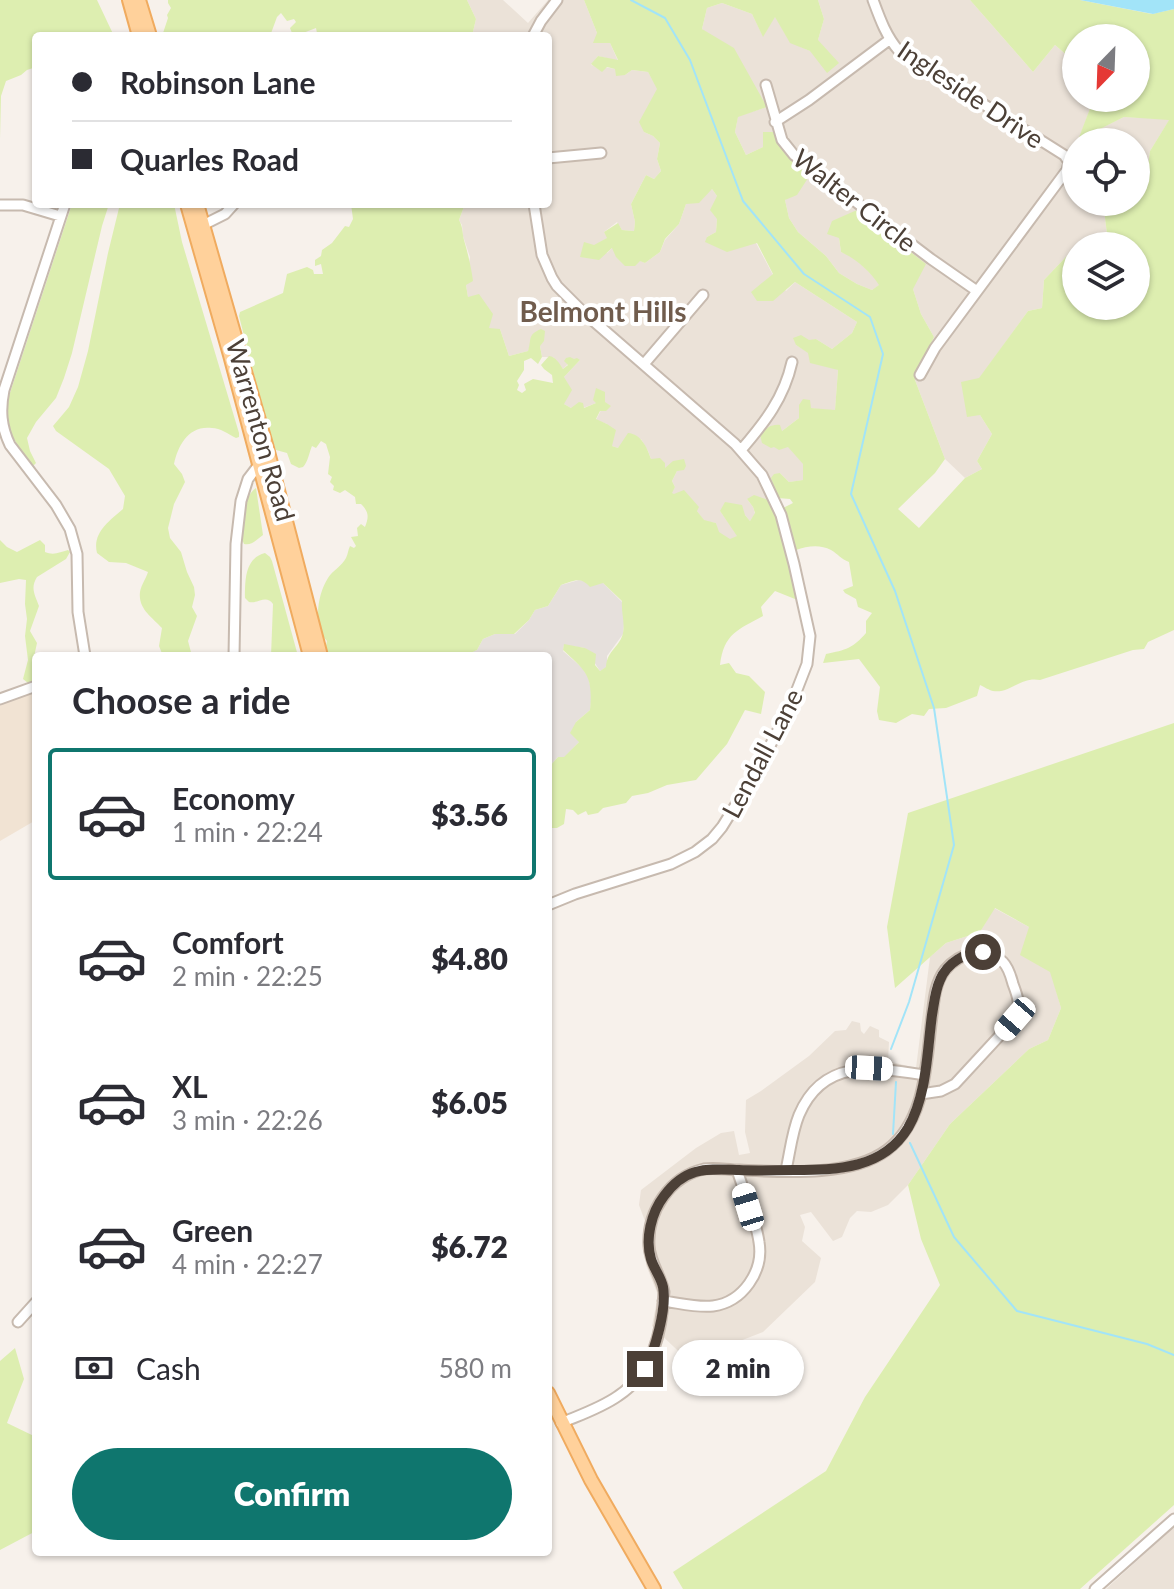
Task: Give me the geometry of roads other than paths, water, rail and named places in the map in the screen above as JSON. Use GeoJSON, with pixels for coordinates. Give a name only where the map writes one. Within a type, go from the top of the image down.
{"type":"FeatureCollection","features":[{"type":"Feature","properties":{"kind":"main road"},"geometry":{"type":"LineString","coordinates":[[129,0],[136,32]]}},
{"type":"Feature","properties":{"kind":"main road"},"geometry":{"type":"LineString","coordinates":[[142,3],[149,32]]}},
{"type":"Feature","properties":{"kind":"main road","name":"Warrenton Road"},"geometry":{"type":"LineString","coordinates":[[188,208],[309,652]]}},
{"type":"Feature","properties":{"kind":"main road","name":"Warrenton Road"},"geometry":{"type":"LineString","coordinates":[[198,208],[268,453],[320,652]]}},
{"type":"Feature","properties":{"kind":"main road"},"geometry":{"type":"LineString","coordinates":[[552,1402],[591,1480],[654,1589]]}},
{"type":"Feature","properties":{"kind":"street"},"geometry":{"type":"LineString","coordinates":[[535,32],[557,0]]}},
{"type":"Feature","properties":{"kind":"street","name":"Ingleside Drive"},"geometry":{"type":"LineString","coordinates":[[873,0],[889,40],[908,59],[1064,155],[1069,162],[1067,170],[935,348],[920,375]]}},
{"type":"Feature","properties":{"kind":"street"},"geometry":{"type":"LineString","coordinates":[[775,122],[889,40]]}},
{"type":"Feature","properties":{"kind":"street","name":"Walter Circle"},"geometry":{"type":"LineString","coordinates":[[766,85],[782,140],[794,155],[977,291]]}},
{"type":"Feature","properties":{"kind":"street"},"geometry":{"type":"LineString","coordinates":[[552,158],[601,153]]}},
{"type":"Feature","properties":{"kind":"street"},"geometry":{"type":"LineString","coordinates":[[0,205],[32,208]]}},
{"type":"Feature","properties":{"kind":"street"},"geometry":{"type":"LineString","coordinates":[[33,208],[60,216]]}},
{"type":"Feature","properties":{"kind":"street"},"geometry":{"type":"LineString","coordinates":[[63,208],[4,390],[1,415],[10,445],[66,519],[75,541],[78,612],[84,652]]}},
{"type":"Feature","properties":{"kind":"street"},"geometry":{"type":"LineString","coordinates":[[203,225],[230,208]]}},
{"type":"Feature","properties":{"kind":"street","name":"Lendall Lane"},"geometry":{"type":"LineString","coordinates":[[535,208],[542,255],[557,286],[741,450],[762,475],[781,515],[810,636],[807,664],[791,705],[750,782],[722,827],[705,845],[671,864],[552,903]]}},
{"type":"Feature","properties":{"kind":"street"},"geometry":{"type":"LineString","coordinates":[[644,364],[703,295]]}},
{"type":"Feature","properties":{"kind":"street"},"geometry":{"type":"LineString","coordinates":[[741,450],[774,409],[784,390],[792,362]]}},
{"type":"Feature","properties":{"kind":"street"},"geometry":{"type":"LineString","coordinates":[[234,652],[237,526],[243,490],[268,453]]}},
{"type":"Feature","properties":{"kind":"street"},"geometry":{"type":"LineString","coordinates":[[0,699],[32,687]]}},
{"type":"Feature","properties":{"kind":"street"},"geometry":{"type":"LineString","coordinates":[[561,1423],[616,1398],[638,1379],[650,1361],[663,1301],[662,1284],[649,1246],[651,1222],[659,1202],[674,1184],[691,1173],[713,1168],[832,1170],[879,1155],[894,1144],[908,1127],[921,1094],[937,986],[944,971],[976,952],[997,957],[1007,966],[1016,991],[1019,1006],[1015,1019],[955,1084],[947,1089],[921,1094]]}},
{"type":"Feature","properties":{"kind":"street"},"geometry":{"type":"LineString","coordinates":[[786,1170],[798,1117],[810,1096],[826,1080],[856,1068],[924,1075]]}},
{"type":"Feature","properties":{"kind":"street"},"geometry":{"type":"LineString","coordinates":[[663,1301],[717,1306],[736,1297],[754,1276],[759,1260],[759,1239],[737,1170]]}},
{"type":"Feature","properties":{"kind":"street"},"geometry":{"type":"LineString","coordinates":[[18,1322],[32,1306]]}},
{"type":"Feature","properties":{"kind":"street"},"geometry":{"type":"LineString","coordinates":[[1095,1589],[1174,1519]]}},
{"type":"Feature","properties":{"kind":"water"},"geometry":{"type":"Polygon","coordinates":[[[1080,0],[1174,0],[1174,9],[1153,14],[1080,0]]]}},
{"type":"Feature","properties":{"kind":"waterway"},"geometry":{"type":"LineString","coordinates":[[631,0],[665,18],[690,60],[743,201],[804,274],[870,317],[883,354],[851,494],[895,591],[934,708],[954,845],[909,1002],[891,1049]]}},
{"type":"Feature","properties":{"kind":"waterway"},"geometry":{"type":"LineString","coordinates":[[893,1134],[896,1082]]}},
{"type":"Feature","properties":{"kind":"waterway"},"geometry":{"type":"LineString","coordinates":[[910,1143],[954,1237],[1017,1311],[1147,1344],[1174,1355]]}},
{"type":"Feature","properties":{"kind":"district","name":"Belmont Hills"},"geometry":{"type":"Point","coordinates":[603,311]}}]}
